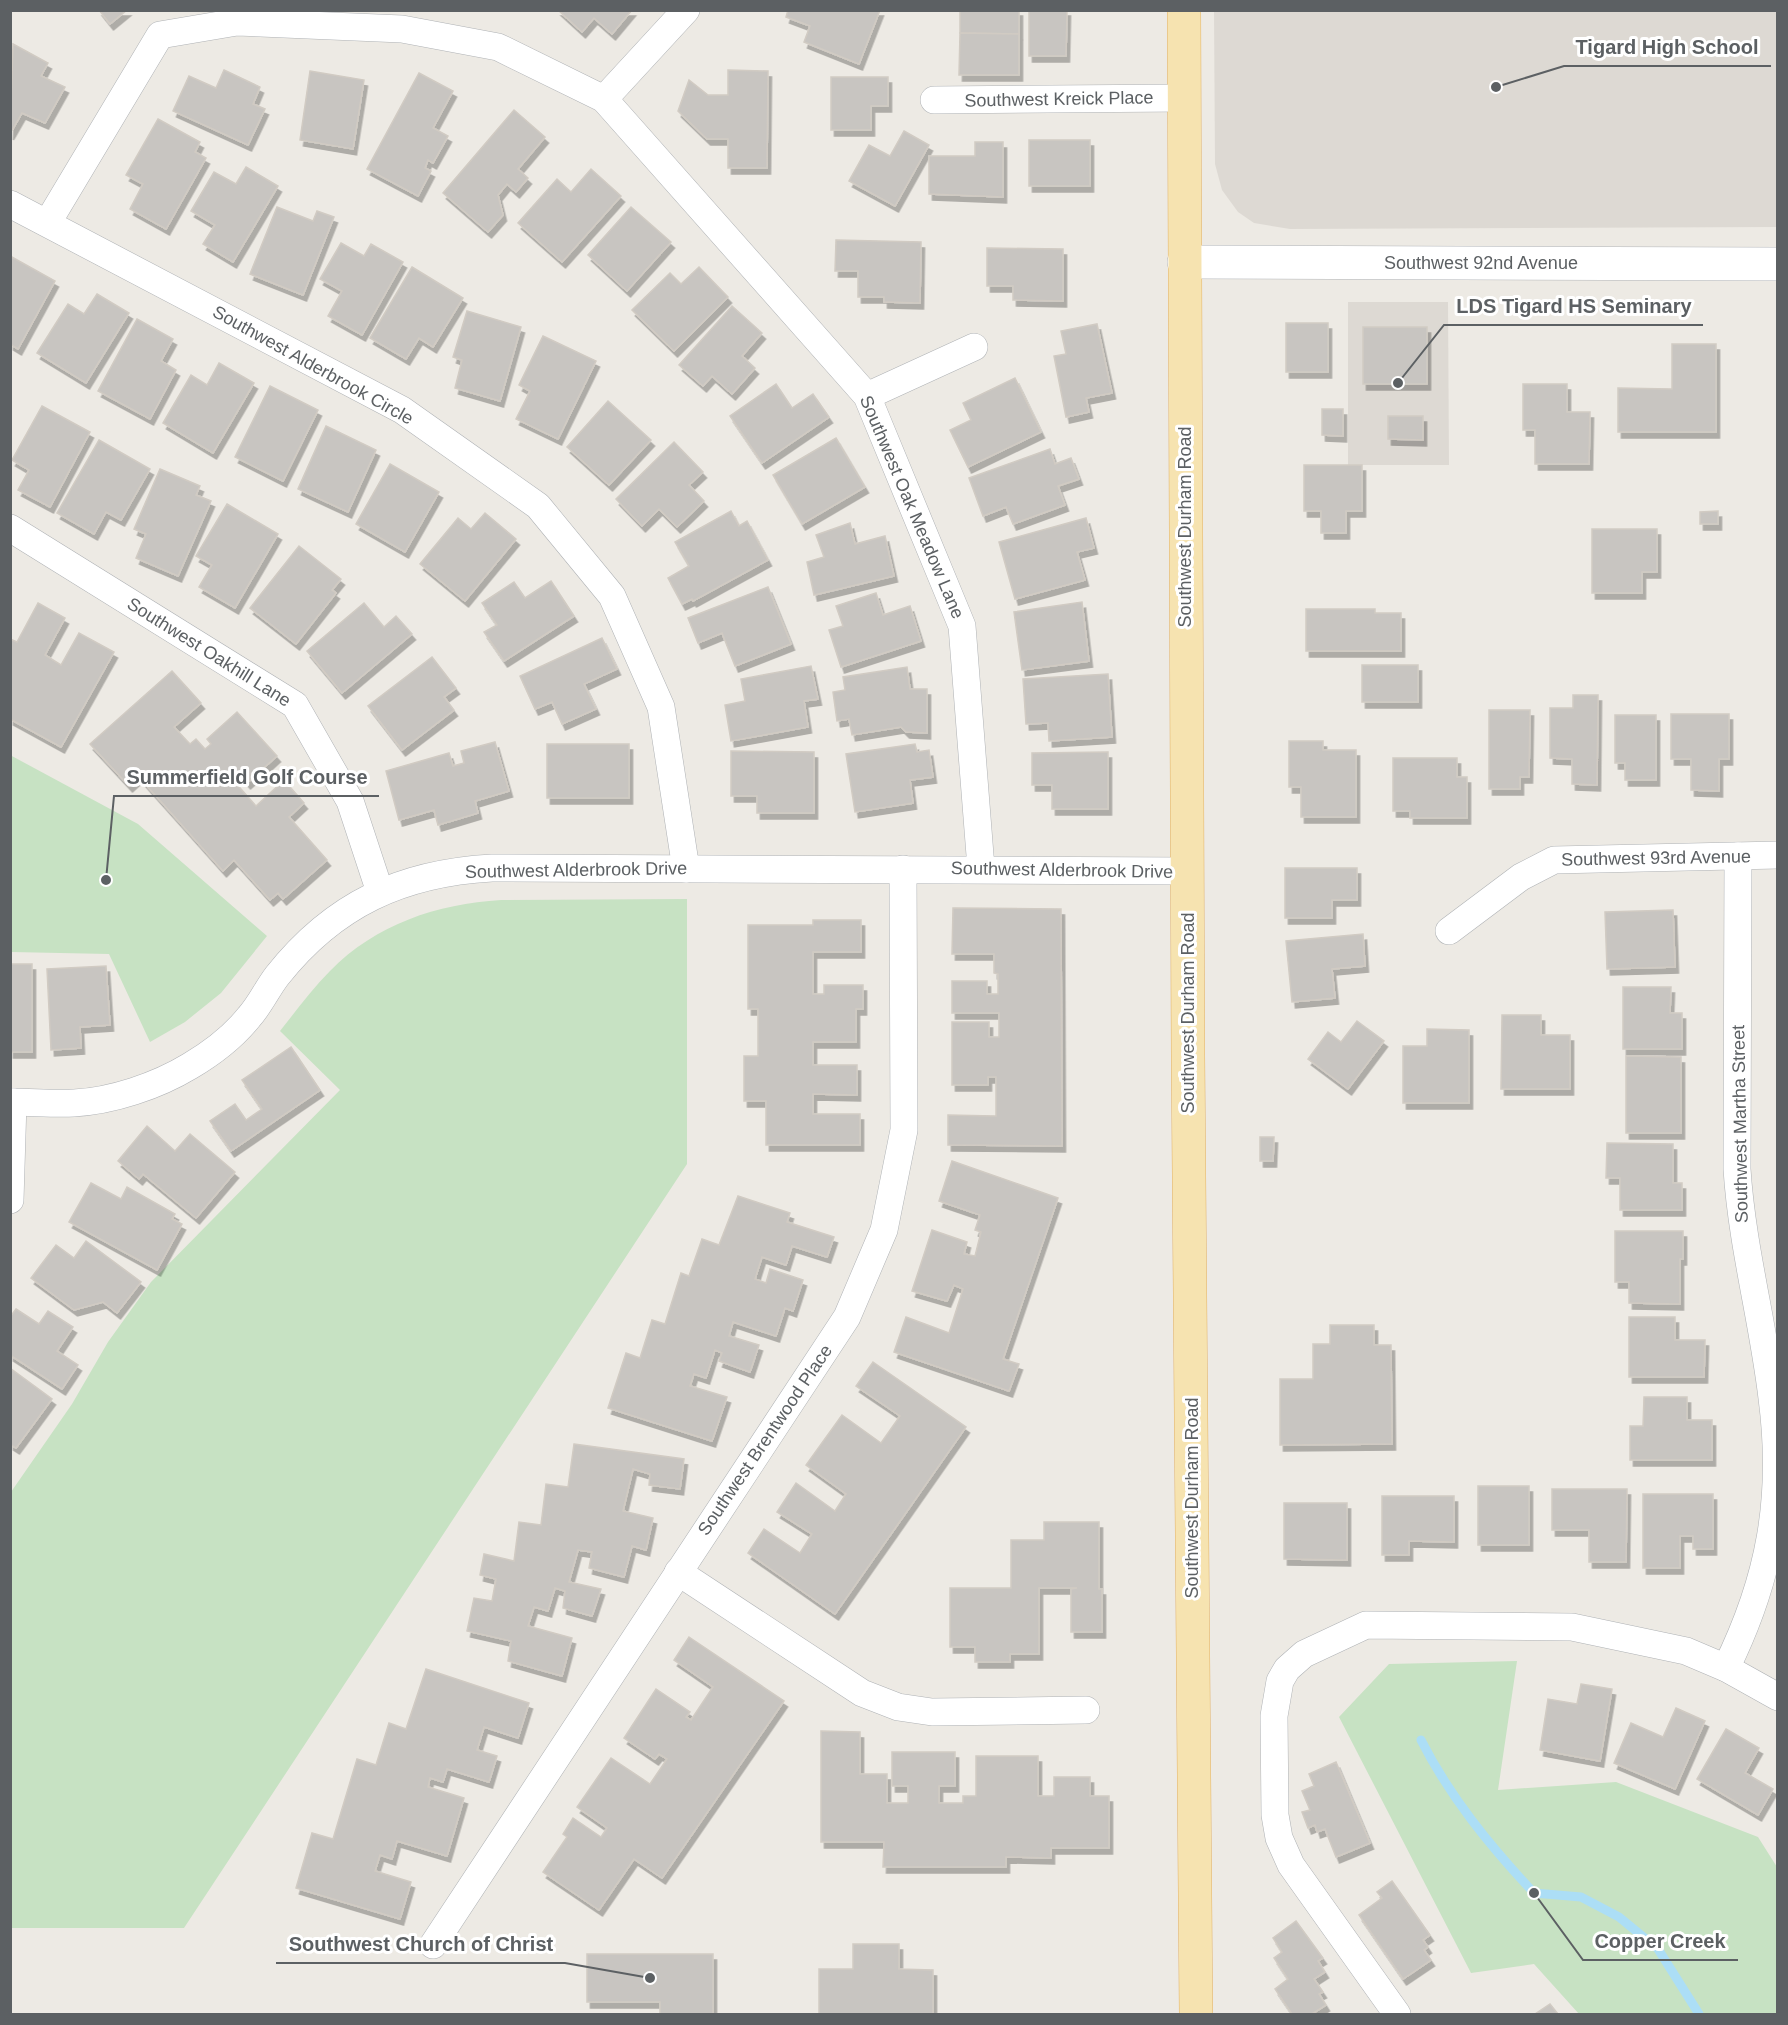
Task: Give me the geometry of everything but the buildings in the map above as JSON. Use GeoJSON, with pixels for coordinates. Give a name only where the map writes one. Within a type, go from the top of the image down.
{"type":"FeatureCollection","features":[{"type":"Feature","properties":{"kind":"main road","name":"Southwest Durham Road"},"geometry":{"type":"LineString","coordinates":[[1184,10],[1186,871],[1196,2014]]}},
{"type":"Feature","properties":{"kind":"street"},"geometry":{"type":"LineString","coordinates":[[604,99],[686,10]]}},
{"type":"Feature","properties":{"kind":"street","name":"Southwest Oak Meadow Lane"},"geometry":{"type":"LineString","coordinates":[[48,222],[160,35],[237,22],[402,29],[498,47],[604,99],[867,396],[962,626],[981,868]]}},
{"type":"Feature","properties":{"kind":"street","name":"Southwest Kreick Place"},"geometry":{"type":"LineString","coordinates":[[934,100],[1185,98]]}},
{"type":"Feature","properties":{"kind":"street","name":"Southwest Alderbrook Circle"},"geometry":{"type":"LineString","coordinates":[[10,204],[402,410],[538,506],[612,596],[661,707],[686,869]]}},
{"type":"Feature","properties":{"kind":"street","name":"Southwest 92nd Avenue"},"geometry":{"type":"LineString","coordinates":[[1185,262],[1778,264]]}},
{"type":"Feature","properties":{"kind":"street"},"geometry":{"type":"LineString","coordinates":[[867,396],[974,347]]}},
{"type":"Feature","properties":{"kind":"street","name":"Southwest Oakhill Lane"},"geometry":{"type":"LineString","coordinates":[[10,528],[295,705],[350,801],[380,892]]}},
{"type":"Feature","properties":{"kind":"street","name":"Southwest 93rd Avenue"},"geometry":{"type":"LineString","coordinates":[[1449,931],[1521,876],[1554,860],[1778,855]]}},
{"type":"Feature","properties":{"kind":"street","name":"Southwest Martha Street"},"geometry":{"type":"LineString","coordinates":[[1726,1668],[1748,1623],[1766,1566],[1775,1512],[1773,1400],[1743,1240],[1739,1200],[1738,856]]}},
{"type":"Feature","properties":{"kind":"street","name":"Southwest Alderbrook Drive"},"geometry":{"type":"LineString","coordinates":[[12,1102],[75,1103],[108,1098],[163,1080],[190,1066],[223,1044],[250,1017],[276,978],[317,933],[348,909],[380,892],[435,875],[463,870],[981,868],[1186,871]]}},
{"type":"Feature","properties":{"kind":"street","name":"Southwest Brentwood Place"},"geometry":{"type":"LineString","coordinates":[[434,1945],[847,1317],[884,1230],[904,1130],[903,869]]}},
{"type":"Feature","properties":{"kind":"street"},"geometry":{"type":"LineString","coordinates":[[10,1200],[12,1102]]}},
{"type":"Feature","properties":{"kind":"street"},"geometry":{"type":"LineString","coordinates":[[678,1572],[862,1693],[898,1707],[932,1712],[1086,1710]]}},
{"type":"Feature","properties":{"kind":"street"},"geometry":{"type":"LineString","coordinates":[[1397,2014],[1291,1865],[1279,1838],[1274,1785],[1275,1702],[1283,1674],[1304,1654],[1366,1624],[1561,1626],[1627,1637],[1686,1651],[1726,1668],[1778,1697]]}},
{"type":"Feature","properties":{"kind":"shaded area"},"geometry":{"type":"Polygon","coordinates":[[[1214,11],[1777,11],[1777,227],[1290,229],[1254,223],[1238,212],[1222,190],[1215,164],[1214,11]]]}},
{"type":"Feature","properties":{"kind":"shaded area"},"geometry":{"type":"Polygon","coordinates":[[[1348,302],[1448,302],[1449,465],[1348,465],[1348,302]]]}},
{"type":"Feature","properties":{"kind":"green space"},"geometry":{"type":"Polygon","coordinates":[[[10,755],[138,824],[267,936],[221,993],[185,1022],[150,1042],[109,954],[11,952],[10,755]]]}},
{"type":"Feature","properties":{"kind":"green space"},"geometry":{"type":"Polygon","coordinates":[[[687,899],[687,1164],[184,1928],[11,1928],[11,1492],[72,1404],[108,1342],[151,1282],[340,1090],[280,1031],[317,985],[348,955],[387,929],[409,919],[454,906],[501,900],[687,899]]]}},
{"type":"Feature","properties":{"kind":"green space"},"geometry":{"type":"Polygon","coordinates":[[[1517,1661],[1498,1790],[1616,1782],[1758,1837],[1777,1867],[1777,2014],[1579,2014],[1534,1964],[1471,1973],[1339,1717],[1389,1664],[1517,1661]]]}},
{"type":"Feature","properties":{"kind":"waterway"},"geometry":{"type":"LineString","coordinates":[[1421,1740],[1432,1761],[1472,1820],[1534,1893],[1581,1897],[1619,1917],[1658,1949],[1699,2014]]}},
{"type":"Feature","properties":{"kind":"place","name":"Tigard High School"},"geometry":{"type":"Point","coordinates":[1496,87]}},
{"type":"Feature","properties":{"kind":"place","name":"LDS Tigard HS Seminary"},"geometry":{"type":"Point","coordinates":[1398,383]}},
{"type":"Feature","properties":{"kind":"place","name":"Summerfield Golf Course"},"geometry":{"type":"Point","coordinates":[106,880]}},
{"type":"Feature","properties":{"kind":"place","name":"Copper Creek"},"geometry":{"type":"Point","coordinates":[1534,1893]}},
{"type":"Feature","properties":{"kind":"place","name":"Southwest Church of Christ"},"geometry":{"type":"Point","coordinates":[650,1978]}}]}
